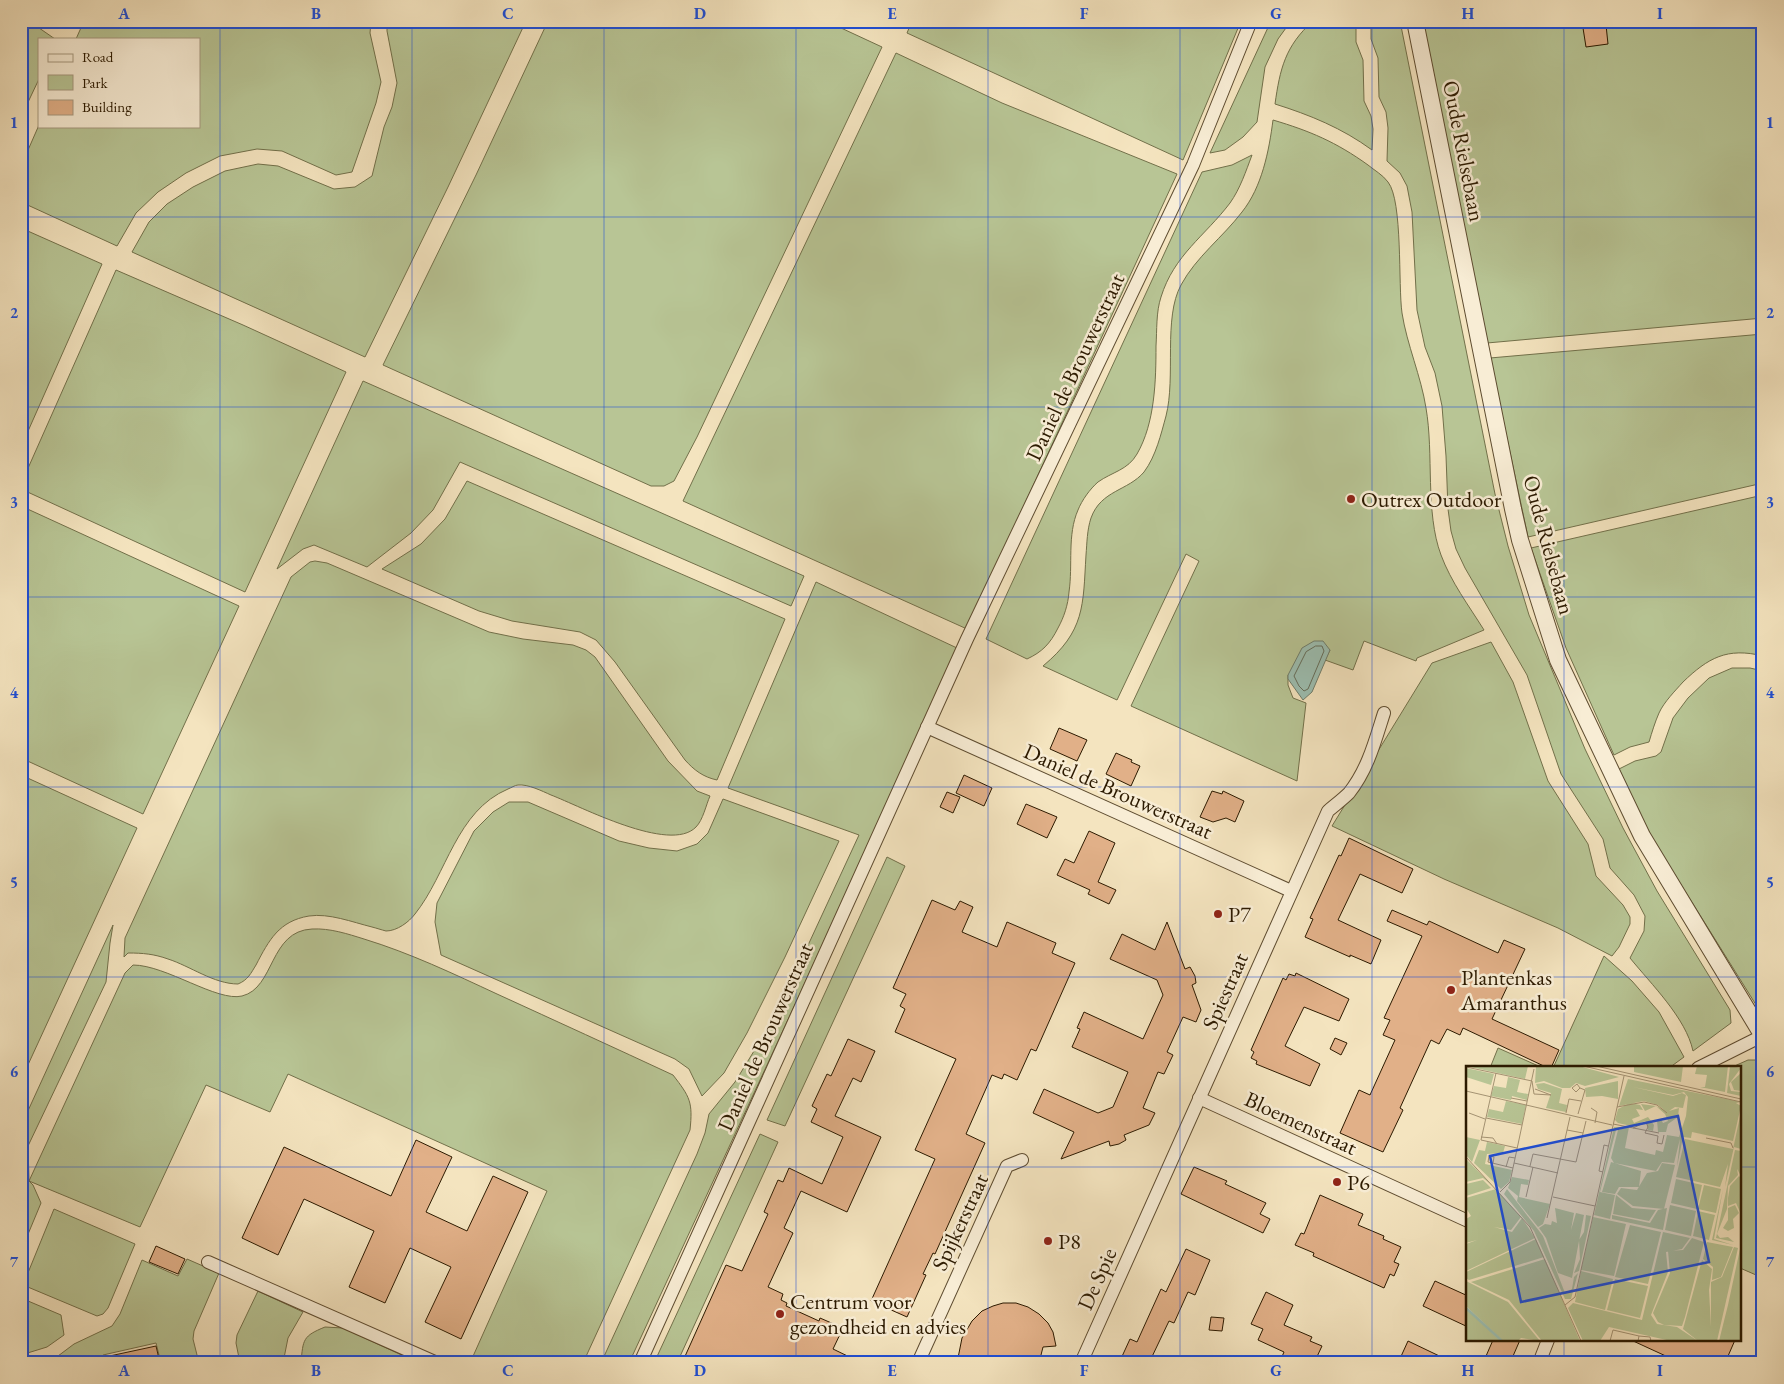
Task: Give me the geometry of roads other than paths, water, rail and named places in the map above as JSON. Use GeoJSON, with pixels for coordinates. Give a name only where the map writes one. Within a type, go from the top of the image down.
{"type":"FeatureCollection","features":[{"type":"Feature","properties":{"kind":"street","name":"Daniel de Brouwerstraat"},"geometry":{"type":"LineString","coordinates":[[640,1363],[967,639],[1193,165],[1251,21]]}},
{"type":"Feature","properties":{"kind":"street","name":"Oude Rielsebaan"},"geometry":{"type":"LineString","coordinates":[[1415,21],[1513,509],[1520,540],[1558,660],[1642,836],[1762,1036]]}},
{"type":"Feature","properties":{"kind":"street","name":"Spiestraat"},"geometry":{"type":"LineString","coordinates":[[1148,1211],[1328,811],[1348,794],[1363,772],[1384,713]]}},
{"type":"Feature","properties":{"kind":"street","name":"Daniel de Brouwerstraat"},"geometry":{"type":"LineString","coordinates":[[927,727],[1291,891]]}},
{"type":"Feature","properties":{"kind":"street"},"geometry":{"type":"LineString","coordinates":[[1702,1066],[1762,1036]]}},
{"type":"Feature","properties":{"kind":"street","name":"Bloemenstraat"},"geometry":{"type":"LineString","coordinates":[[1199,1098],[1466,1220]]}},
{"type":"Feature","properties":{"kind":"street","name":"Spijkerstraat"},"geometry":{"type":"LineString","coordinates":[[918,1363],[1007,1166],[1022,1160]]}},
{"type":"Feature","properties":{"kind":"street","name":"De Spie"},"geometry":{"type":"LineString","coordinates":[[1081,1363],[1148,1211]]}},
{"type":"Feature","properties":{"kind":"street"},"geometry":{"type":"LineString","coordinates":[[208,1262],[437,1363]]}},
{"type":"Feature","properties":{"kind":"street"},"geometry":{"type":"LineString","coordinates":[[1539,1363],[1547,1342]]}},
{"type":"Feature","properties":{"kind":"water"},"geometry":{"type":"Polygon","coordinates":[[[1314,641],[1323,641],[1330,650],[1312,692],[1303,700],[1288,679],[1288,675],[1302,648],[1314,641]]]}},
{"type":"Feature","properties":{"kind":"place","name":"Outrex Outdoor"},"geometry":{"type":"Point","coordinates":[1351,499]}},
{"type":"Feature","properties":{"kind":"place","name":"P7"},"geometry":{"type":"Point","coordinates":[1218,914]}},
{"type":"Feature","properties":{"kind":"place","name":"Plantenkas Amaranthus"},"geometry":{"type":"Point","coordinates":[1451,990]}},
{"type":"Feature","properties":{"kind":"place","name":"P6"},"geometry":{"type":"Point","coordinates":[1337,1182]}},
{"type":"Feature","properties":{"kind":"place","name":"P8"},"geometry":{"type":"Point","coordinates":[1048,1241]}},
{"type":"Feature","properties":{"kind":"place","name":"Centrum voor gezondheid en advies"},"geometry":{"type":"Point","coordinates":[780,1314]}}]}
